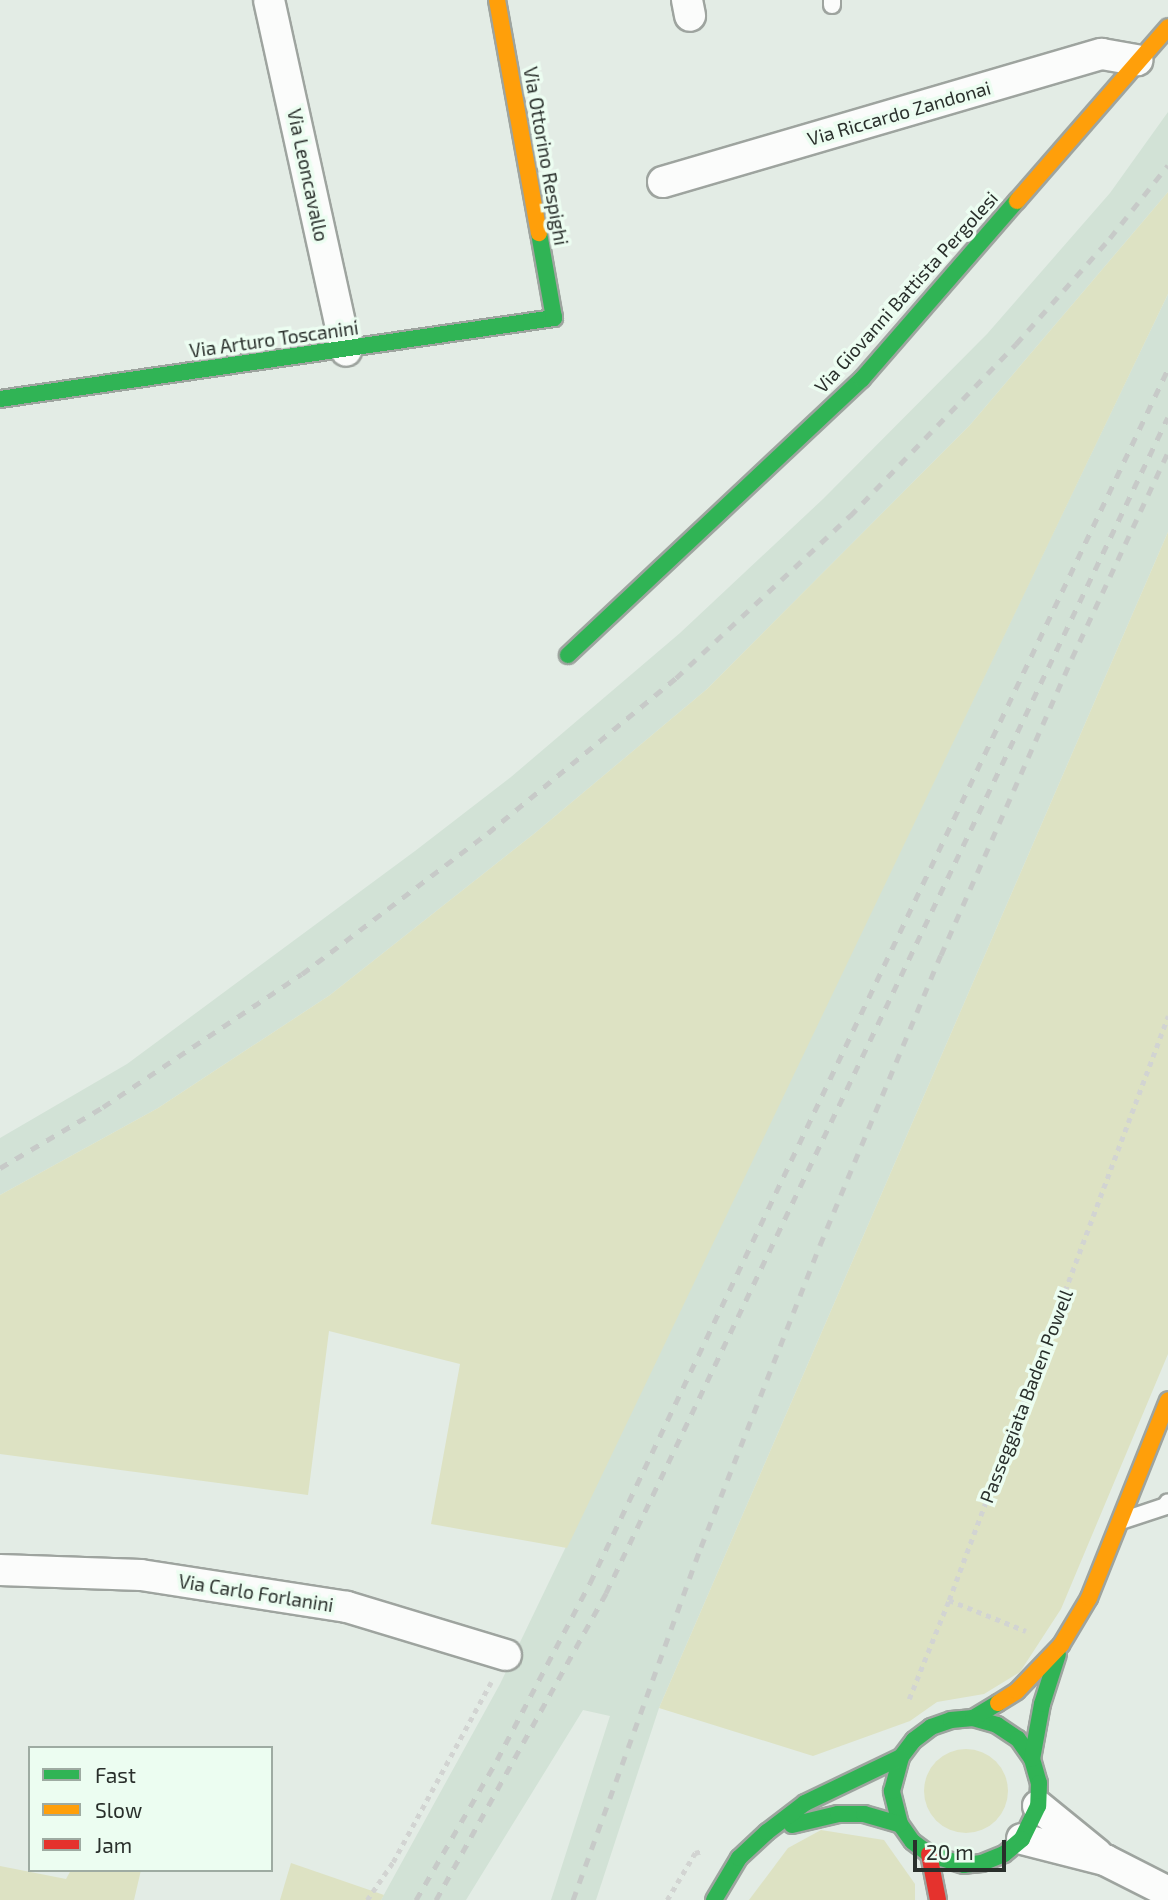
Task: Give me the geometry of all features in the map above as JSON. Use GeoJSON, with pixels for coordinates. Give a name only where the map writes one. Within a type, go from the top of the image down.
{"type":"FeatureCollection","features":[{"type":"Feature","properties":{"kind":"street","name":"Via Leoncavallo"},"geometry":{"type":"LineString","coordinates":[[269,0],[346,351]]}},
{"type":"Feature","properties":{"kind":"street","name":"Via Ottorino Respighi"},"geometry":{"type":"LineString","coordinates":[[497,0],[554,318]]}},
{"type":"Feature","properties":{"kind":"street","name":"Via Giovanni Battista Pergolesi"},"geometry":{"type":"LineString","coordinates":[[568,655],[862,379],[1168,27]]}},
{"type":"Feature","properties":{"kind":"street","name":"Via Riccardo Zandonai"},"geometry":{"type":"LineString","coordinates":[[663,182],[1102,54],[1137,60]]}},
{"type":"Feature","properties":{"kind":"street","name":"Via Arturo Toscanini"},"geometry":{"type":"LineString","coordinates":[[0,399],[346,351],[554,318]]}},
{"type":"Feature","properties":{"kind":"street"},"geometry":{"type":"LineString","coordinates":[[1032,1759],[1042,1704],[1061,1646],[1089,1598],[1168,1400]]}},
{"type":"Feature","properties":{"kind":"street","name":"Via Carlo Forlanini"},"geometry":{"type":"LineString","coordinates":[[0,1570],[141,1576],[347,1607],[506,1655]]}},
{"type":"Feature","properties":{"kind":"street"},"geometry":{"type":"LineString","coordinates":[[973,1718],[1017,1691],[1061,1646]]}},
{"type":"Feature","properties":{"kind":"street"},"geometry":{"type":"LineString","coordinates":[[973,1718],[997,1725],[1018,1739],[1032,1759],[1039,1783],[1038,1806],[1022,1839],[1004,1854],[982,1863],[955,1863],[929,1854],[912,1841],[900,1824],[892,1791],[901,1757],[914,1740],[931,1727],[951,1720],[973,1718]]}},
{"type":"Feature","properties":{"kind":"street"},"geometry":{"type":"LineString","coordinates":[[714,1900],[739,1858],[767,1832],[805,1803],[901,1757]]}},
{"type":"Feature","properties":{"kind":"street"},"geometry":{"type":"LineString","coordinates":[[1038,1806],[1105,1860],[1168,1892]]}},
{"type":"Feature","properties":{"kind":"street"},"geometry":{"type":"LineString","coordinates":[[767,1832],[838,1814],[864,1814],[900,1824]]}},
{"type":"Feature","properties":{"kind":"street"},"geometry":{"type":"LineString","coordinates":[[1022,1839],[1105,1860]]}},
{"type":"Feature","properties":{"kind":"street"},"geometry":{"type":"LineString","coordinates":[[929,1854],[938,1900]]}},
{"type":"Feature","properties":{"kind":"street"},"geometry":{"type":"LineString","coordinates":[[969,1886],[982,1863]]}},
{"type":"Feature","properties":{"kind":"lane"},"geometry":{"type":"LineString","coordinates":[[1118,1522],[1166,1506],[1168,1502]]}},
{"type":"Feature","properties":{"kind":"path","name":"Passeggiata Baden Powell"},"geometry":{"type":"LineString","coordinates":[[907,1702],[949,1601],[1168,1016]]}},
{"type":"Feature","properties":{"kind":"path"},"geometry":{"type":"LineString","coordinates":[[949,1601],[1061,1646]]}},
{"type":"Feature","properties":{"kind":"path"},"geometry":{"type":"LineString","coordinates":[[368,1900],[393,1862],[506,1655]]}},
{"type":"Feature","properties":{"kind":"shaded area"},"geometry":{"type":"Polygon","coordinates":[[[1168,112],[1168,192],[970,425],[707,689],[535,833],[330,995],[158,1108],[0,1195],[0,1138],[127,1064],[415,851],[511,777],[680,633],[823,499],[987,334],[1110,193],[1168,112]]]}},
{"type":"Feature","properties":{"kind":"shaded area"},"geometry":{"type":"Polygon","coordinates":[[[1168,294],[1168,532],[659,1708],[596,1900],[551,1900],[610,1716],[583,1710],[466,1900],[381,1900],[500,1684],[1168,294]]]}},
{"type":"Feature","properties":{"kind":"green space"},"geometry":{"type":"Polygon","coordinates":[[[1168,192],[1168,294],[567,1548],[431,1524],[460,1364],[329,1331],[308,1495],[0,1454],[0,1195],[158,1108],[330,995],[535,833],[707,689],[970,425],[1168,192]]]}},
{"type":"Feature","properties":{"kind":"green space"},"geometry":{"type":"Polygon","coordinates":[[[1168,532],[1168,1354],[1061,1609],[1020,1672],[984,1694],[937,1702],[910,1721],[813,1756],[659,1708],[1168,532]]]}},
{"type":"Feature","properties":{"kind":"green space"},"geometry":{"type":"Polygon","coordinates":[[[966,1749],[982,1752],[996,1761],[1005,1775],[1008,1791],[1005,1807],[996,1821],[982,1830],[966,1833],[950,1830],[936,1821],[927,1807],[924,1791],[927,1775],[936,1761],[950,1752],[966,1749]]]}},
{"type":"Feature","properties":{"kind":"green space"},"geometry":{"type":"Polygon","coordinates":[[[821,1830],[884,1840],[915,1884],[915,1900],[749,1900],[788,1848],[821,1830]]]}},
{"type":"Feature","properties":{"kind":"green space"},"geometry":{"type":"Polygon","coordinates":[[[291,1863],[384,1895],[381,1900],[280,1900],[291,1863]]]}},
{"type":"Feature","properties":{"kind":"green space"},"geometry":{"type":"Polygon","coordinates":[[[0,1866],[66,1879],[70,1872],[141,1872],[134,1900],[0,1900],[0,1866]]]}},
{"type":"Feature","properties":{"kind":"railway"},"geometry":{"type":"LineString","coordinates":[[0,1168],[103,1107],[302,974],[488,833],[676,678],[850,516],[1016,344],[1110,238],[1168,165]]}},
{"type":"Feature","properties":{"kind":"railway"},"geometry":{"type":"LineString","coordinates":[[416,1900],[497,1760],[590,1583],[1168,369]]}},
{"type":"Feature","properties":{"kind":"railway"},"geometry":{"type":"LineString","coordinates":[[436,1900],[606,1593],[1168,417]]}},
{"type":"Feature","properties":{"kind":"railway"},"geometry":{"type":"LineString","coordinates":[[573,1900],[701,1547],[820,1245],[941,955],[1072,658],[1168,452]]}},
{"type":"Feature","properties":{"kind":"traffic: fast"},"geometry":{"type":"LineString","coordinates":[[568,655],[862,379],[1017,201]]}},
{"type":"Feature","properties":{"kind":"traffic: fast"},"geometry":{"type":"LineString","coordinates":[[0,399],[554,318],[539,233]]}},
{"type":"Feature","properties":{"kind":"traffic: fast"},"geometry":{"type":"LineString","coordinates":[[1032,1759],[1042,1704],[1058,1654]]}},
{"type":"Feature","properties":{"kind":"traffic: fast"},"geometry":{"type":"LineString","coordinates":[[973,1718],[997,1725],[1018,1739],[1032,1759],[1039,1783],[1038,1806],[1022,1839],[1004,1854],[982,1863],[964,1865],[929,1854],[912,1841],[900,1824],[892,1791],[901,1757],[914,1740],[931,1727],[951,1720],[973,1718],[998,1703]]}},
{"type":"Feature","properties":{"kind":"traffic: fast"},"geometry":{"type":"LineString","coordinates":[[714,1900],[739,1858],[767,1832],[805,1803],[901,1757]]}},
{"type":"Feature","properties":{"kind":"traffic: fast"},"geometry":{"type":"LineString","coordinates":[[792,1825],[838,1814],[864,1814],[900,1824]]}},
{"type":"Feature","properties":{"kind":"traffic: slow"},"geometry":{"type":"LineString","coordinates":[[497,0],[539,233]]}},
{"type":"Feature","properties":{"kind":"traffic: slow"},"geometry":{"type":"LineString","coordinates":[[1017,201],[1168,27]]}},
{"type":"Feature","properties":{"kind":"traffic: slow"},"geometry":{"type":"LineString","coordinates":[[998,1703],[1017,1691],[1061,1645],[1089,1598],[1168,1400]]}},
{"type":"Feature","properties":{"kind":"traffic: jam"},"geometry":{"type":"LineString","coordinates":[[929,1854],[938,1900]]}}]}
